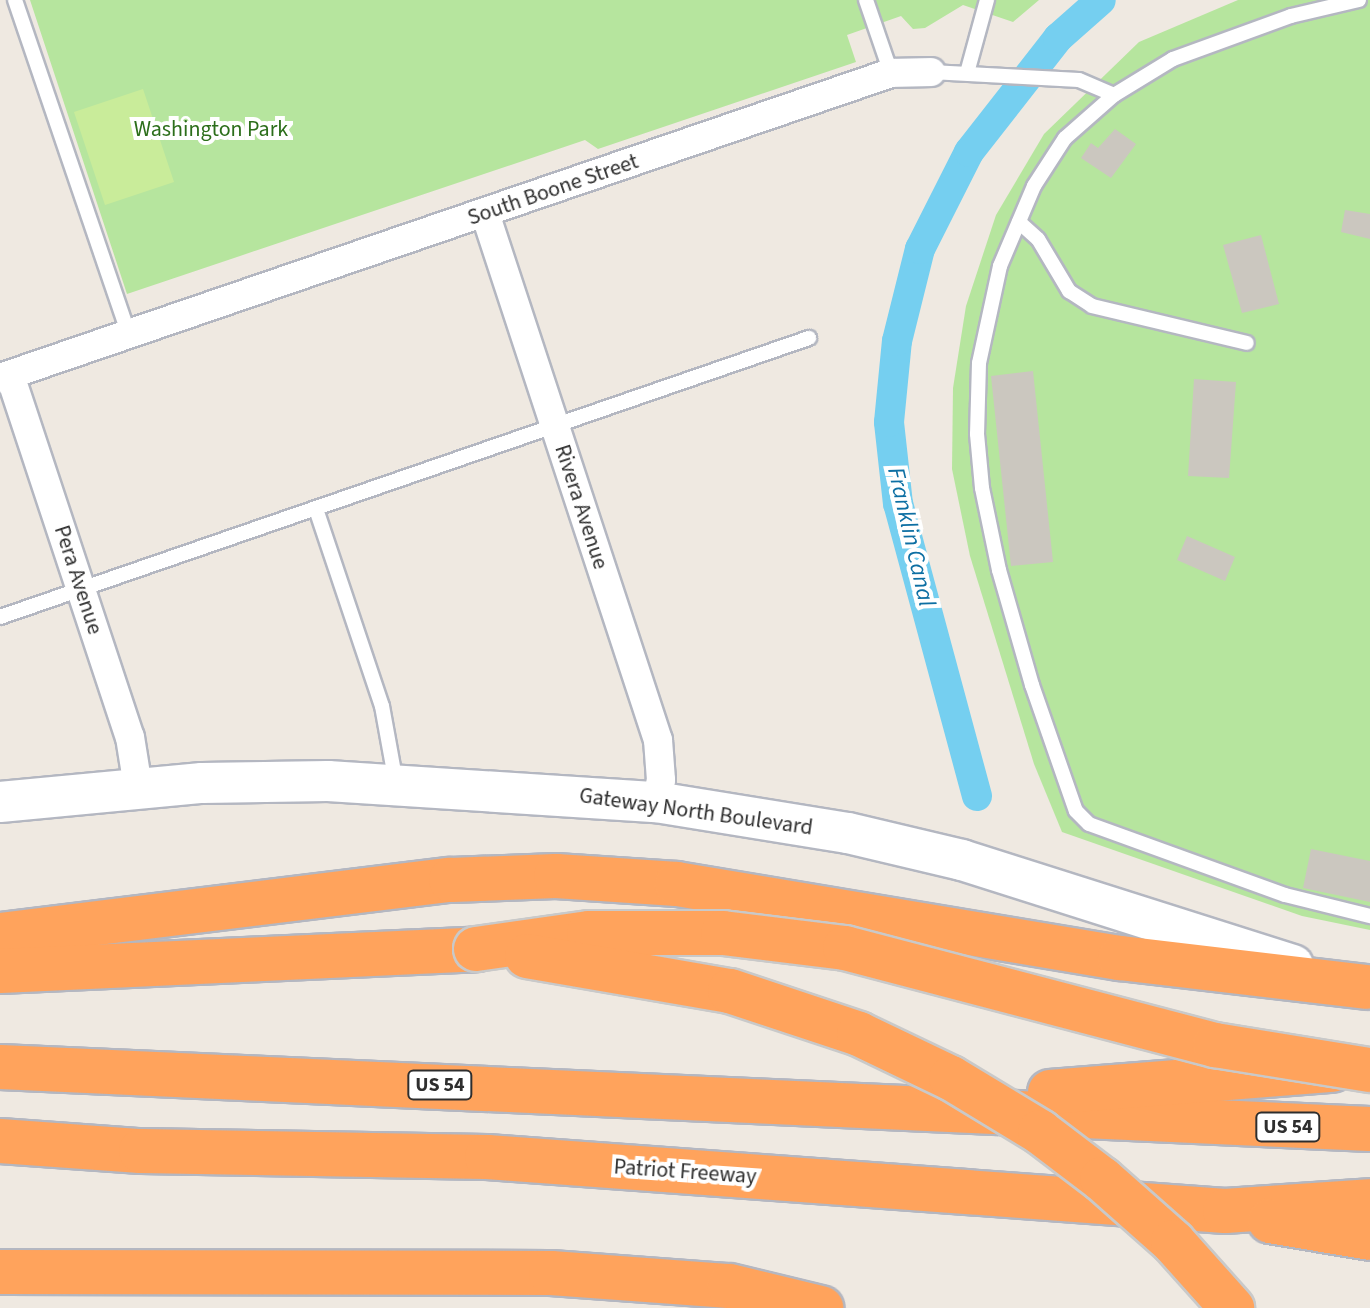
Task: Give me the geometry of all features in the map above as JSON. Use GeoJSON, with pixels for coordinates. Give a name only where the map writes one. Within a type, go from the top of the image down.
{"type":"FeatureCollection","features":[{"type":"Feature","properties":{"kind":"highway"},"geometry":{"type":"LineString","coordinates":[[0,935],[451,880],[556,876],[677,884],[1120,958],[1368,987]]}},
{"type":"Feature","properties":{"kind":"highway"},"geometry":{"type":"LineString","coordinates":[[0,971],[476,949],[589,933],[723,933],[845,948],[1215,1045],[1370,1067]]}},
{"type":"Feature","properties":{"kind":"highway"},"geometry":{"type":"LineString","coordinates":[[476,949],[626,970],[730,991],[872,1041],[951,1078],[1040,1132],[1173,1242],[1232,1308]]}},
{"type":"Feature","properties":{"kind":"highway","name":"US 54"},"geometry":{"type":"LineString","coordinates":[[0,1067],[880,1103],[1206,1125],[1370,1129]]}},
{"type":"Feature","properties":{"kind":"highway"},"geometry":{"type":"LineString","coordinates":[[880,1103],[1257,1078],[1370,1067]]}},
{"type":"Feature","properties":{"kind":"highway","name":"Patriot Freeway"},"geometry":{"type":"LineString","coordinates":[[0,1141],[141,1151],[487,1157],[1225,1211],[1370,1201]]}},
{"type":"Feature","properties":{"kind":"highway"},"geometry":{"type":"LineString","coordinates":[[0,1166],[141,1151]]}},
{"type":"Feature","properties":{"kind":"highway"},"geometry":{"type":"LineString","coordinates":[[1225,1211],[1340,1237],[1370,1238]]}},
{"type":"Feature","properties":{"kind":"highway"},"geometry":{"type":"LineString","coordinates":[[0,1272],[551,1273],[730,1286],[821,1308]]}},
{"type":"Feature","properties":{"kind":"main road","name":"Gateway North Boulevard"},"geometry":{"type":"LineString","coordinates":[[0,802],[138,787],[396,783],[656,802],[848,833],[962,860],[1368,987]]}},
{"type":"Feature","properties":{"kind":"street","name":"South Boone Street"},"geometry":{"type":"LineString","coordinates":[[5,377],[891,73],[931,72]]}},
{"type":"Feature","properties":{"kind":"street","name":"Rivera Avenue"},"geometry":{"type":"LineString","coordinates":[[485,213],[658,740],[661,780],[656,802]]}},
{"type":"Feature","properties":{"kind":"street","name":"Pera Avenue"},"geometry":{"type":"LineString","coordinates":[[5,377],[130,737],[138,787]]}},
{"type":"Feature","properties":{"kind":"lane"},"geometry":{"type":"LineString","coordinates":[[15,0],[129,335]]}},
{"type":"Feature","properties":{"kind":"lane"},"geometry":{"type":"LineString","coordinates":[[866,0],[891,73]]}},
{"type":"Feature","properties":{"kind":"lane"},"geometry":{"type":"LineString","coordinates":[[973,74],[987,0]]}},
{"type":"Feature","properties":{"kind":"lane"},"geometry":{"type":"LineString","coordinates":[[1359,0],[1233,35],[1173,59],[1114,95],[1065,138],[1034,186],[1000,266],[979,363],[981,475],[999,570],[1069,797],[1089,824],[1285,895],[1370,916]]}},
{"type":"Feature","properties":{"kind":"lane","name":"South Boone Street"},"geometry":{"type":"LineString","coordinates":[[931,72],[1079,80],[1114,95]]}},
{"type":"Feature","properties":{"kind":"lane"},"geometry":{"type":"LineString","coordinates":[[1019,222],[1038,239],[1069,291],[1092,306],[1247,343]]}},
{"type":"Feature","properties":{"kind":"lane"},"geometry":{"type":"LineString","coordinates":[[0,617],[809,338]]}},
{"type":"Feature","properties":{"kind":"lane"},"geometry":{"type":"LineString","coordinates":[[316,509],[382,706],[396,783]]}},
{"type":"Feature","properties":{"kind":"green space","name":"Washington Park"},"geometry":{"type":"Polygon","coordinates":[[[30,0],[1039,0],[1013,22],[963,5],[925,28],[913,29],[901,16],[847,35],[856,62],[598,149],[585,140],[127,294],[30,0]]]}},
{"type":"Feature","properties":{"kind":"green space"},"geometry":{"type":"Polygon","coordinates":[[[1238,0],[1370,0],[1370,930],[1302,916],[1062,832],[1034,764],[970,556],[952,469],[953,388],[966,306],[996,215],[1044,134],[1139,42],[1238,0]]]}},
{"type":"Feature","properties":{"kind":"green space"},"geometry":{"type":"Polygon","coordinates":[[[143,89],[174,182],[105,205],[74,112],[143,89]]]}},
{"type":"Feature","properties":{"kind":"building"},"geometry":{"type":"Polygon","coordinates":[[[1115,129],[1136,144],[1111,178],[1081,158],[1091,143],[1098,148],[1115,129]]]}},
{"type":"Feature","properties":{"kind":"building"},"geometry":{"type":"Polygon","coordinates":[[[1345,210],[1370,214],[1370,239],[1341,232],[1345,210]]]}},
{"type":"Feature","properties":{"kind":"building"},"geometry":{"type":"Polygon","coordinates":[[[1261,235],[1279,304],[1242,313],[1223,245],[1261,235]]]}},
{"type":"Feature","properties":{"kind":"building"},"geometry":{"type":"Polygon","coordinates":[[[1033,371],[1053,562],[1011,566],[991,376],[1033,371]]]}},
{"type":"Feature","properties":{"kind":"building"},"geometry":{"type":"Polygon","coordinates":[[[1194,379],[1236,382],[1229,478],[1188,476],[1194,379]]]}},
{"type":"Feature","properties":{"kind":"building"},"geometry":{"type":"Polygon","coordinates":[[[1187,536],[1235,557],[1225,581],[1177,560],[1187,536]]]}},
{"type":"Feature","properties":{"kind":"building"},"geometry":{"type":"Polygon","coordinates":[[[1311,849],[1370,861],[1370,902],[1303,888],[1311,849]]]}},
{"type":"Feature","properties":{"kind":"waterway","name":"Franklin Canal"},"geometry":{"type":"LineString","coordinates":[[977,796],[898,504],[889,422],[897,341],[920,249],[969,152],[1058,38],[1101,0]]}}]}
